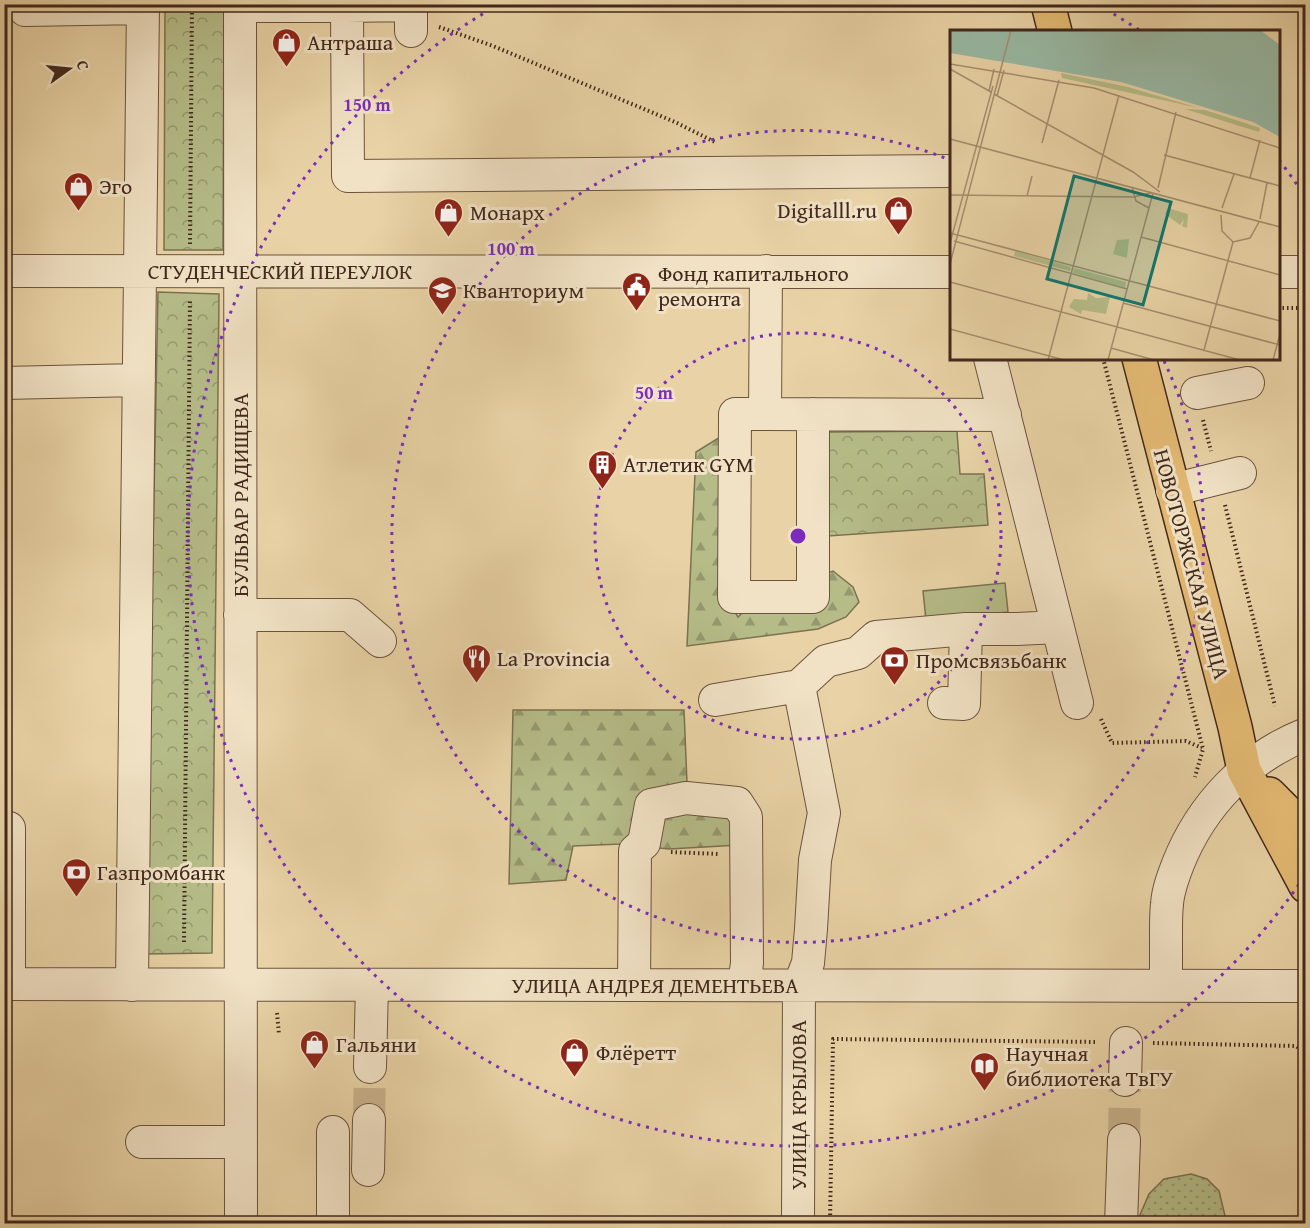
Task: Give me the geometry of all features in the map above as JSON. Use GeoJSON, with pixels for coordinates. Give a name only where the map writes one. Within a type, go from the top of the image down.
{"type":"FeatureCollection","features":[{"type":"Feature","properties":{"kind":"main road"},"geometry":{"type":"LineString","coordinates":[[1048,4],[1054,30]]}},
{"type":"Feature","properties":{"kind":"main road","name":"НОВОТОРЖСКАЯ УЛИЦА"},"geometry":{"type":"LineString","coordinates":[[1140,360],[1235,727],[1244,770],[1305,886]]}},
{"type":"Feature","properties":{"kind":"main road"},"geometry":{"type":"LineString","coordinates":[[1244,770],[1305,831]]}},
{"type":"Feature","properties":{"kind":"street"},"geometry":{"type":"LineString","coordinates":[[240,5],[411,4],[410,24]]}},
{"type":"Feature","properties":{"kind":"street","name":"БУЛЬВАР РАДИЩЕВА"},"geometry":{"type":"LineString","coordinates":[[240,5],[241,1224]]}},
{"type":"Feature","properties":{"kind":"street"},"geometry":{"type":"LineString","coordinates":[[25,10],[129,9],[143,6],[132,984]]}},
{"type":"Feature","properties":{"kind":"street"},"geometry":{"type":"LineString","coordinates":[[347,6],[348,176],[950,171]]}},
{"type":"Feature","properties":{"kind":"street","name":"СТУДЕНЧЕСКИЙ ПЕРЕУЛОК"},"geometry":{"type":"LineString","coordinates":[[4,271],[950,272]]}},
{"type":"Feature","properties":{"kind":"street"},"geometry":{"type":"LineString","coordinates":[[765,414],[766,271]]}},
{"type":"Feature","properties":{"kind":"street"},"geometry":{"type":"LineString","coordinates":[[1280,272],[1305,272]]}},
{"type":"Feature","properties":{"kind":"street"},"geometry":{"type":"LineString","coordinates":[[991,360],[1077,703]]}},
{"type":"Feature","properties":{"kind":"street"},"geometry":{"type":"LineString","coordinates":[[4,383],[139,380]]}},
{"type":"Feature","properties":{"kind":"street"},"geometry":{"type":"LineString","coordinates":[[1197,393],[1248,383]]}},
{"type":"Feature","properties":{"kind":"street"},"geometry":{"type":"LineString","coordinates":[[813,414],[813,597],[734,597],[735,414],[813,414],[1005,415]]}},
{"type":"Feature","properties":{"kind":"street"},"geometry":{"type":"LineString","coordinates":[[1172,490],[1229,476]]}},
{"type":"Feature","properties":{"kind":"street"},"geometry":{"type":"LineString","coordinates":[[240,615],[350,615],[380,641]]}},
{"type":"Feature","properties":{"kind":"street"},"geometry":{"type":"LineString","coordinates":[[715,700],[799,686],[826,661],[858,652],[876,637],[966,629],[1058,627]]}},
{"type":"Feature","properties":{"kind":"street"},"geometry":{"type":"LineString","coordinates":[[944,704],[964,704],[966,629]]}},
{"type":"Feature","properties":{"kind":"street","name":"УЛИЦА КРЫЛОВА"},"geometry":{"type":"LineString","coordinates":[[798,1224],[799,986],[808,963],[815,860],[824,813],[799,686]]}},
{"type":"Feature","properties":{"kind":"street"},"geometry":{"type":"LineString","coordinates":[[1166,986],[1167,904],[1175,872],[1188,842],[1205,814],[1244,770],[1275,749],[1305,734]]}},
{"type":"Feature","properties":{"kind":"street"},"geometry":{"type":"LineString","coordinates":[[634,985],[635,851],[644,843],[651,805],[686,798],[737,802],[747,817],[747,963],[744,985]]}},
{"type":"Feature","properties":{"kind":"street"},"geometry":{"type":"LineString","coordinates":[[746,852],[755,798]]}},
{"type":"Feature","properties":{"kind":"street"},"geometry":{"type":"LineString","coordinates":[[4,828],[9,828],[7,984]]}},
{"type":"Feature","properties":{"kind":"street","name":"УЛИЦА АНДРЕЯ ДЕМЕНТЬЕВА"},"geometry":{"type":"LineString","coordinates":[[7,984],[1305,986]]}},
{"type":"Feature","properties":{"kind":"street"},"geometry":{"type":"LineString","coordinates":[[370,1067],[372,985]]}},
{"type":"Feature","properties":{"kind":"street"},"geometry":{"type":"LineString","coordinates":[[1125,1043],[1125,1080]]}},
{"type":"Feature","properties":{"kind":"street"},"geometry":{"type":"LineString","coordinates":[[368,1170],[369,1120]]}},
{"type":"Feature","properties":{"kind":"street"},"geometry":{"type":"LineString","coordinates":[[333,1132],[333,1224]]}},
{"type":"Feature","properties":{"kind":"street"},"geometry":{"type":"LineString","coordinates":[[1121,1224],[1124,1140]]}},
{"type":"Feature","properties":{"kind":"street"},"geometry":{"type":"LineString","coordinates":[[142,1142],[241,1142]]}},
{"type":"Feature","properties":{"kind":"path"},"geometry":{"type":"LineString","coordinates":[[184,942],[192,4]]}},
{"type":"Feature","properties":{"kind":"path"},"geometry":{"type":"LineString","coordinates":[[410,24],[493,46],[675,122],[736,152],[758,173]]}},
{"type":"Feature","properties":{"kind":"path"},"geometry":{"type":"LineString","coordinates":[[1280,308],[1305,308]]}},
{"type":"Feature","properties":{"kind":"path"},"geometry":{"type":"LineString","coordinates":[[1104,360],[1203,748],[1191,785]]}},
{"type":"Feature","properties":{"kind":"path"},"geometry":{"type":"LineString","coordinates":[[1197,393],[1229,476],[1275,706]]}},
{"type":"Feature","properties":{"kind":"path"},"geometry":{"type":"LineString","coordinates":[[1077,703],[1100,718],[1112,743],[1186,741],[1203,748]]}},
{"type":"Feature","properties":{"kind":"path"},"geometry":{"type":"LineString","coordinates":[[635,851],[746,852]]}},
{"type":"Feature","properties":{"kind":"path"},"geometry":{"type":"LineString","coordinates":[[830,1224],[833,1039],[1296,1046],[1305,1054]]}},
{"type":"Feature","properties":{"kind":"green space"},"geometry":{"type":"Polygon","coordinates":[[[165,5],[224,5],[223,250],[164,250],[165,5]]]}},
{"type":"Feature","properties":{"kind":"green space"},"geometry":{"type":"Polygon","coordinates":[[[158,292],[219,294],[212,953],[145,954],[158,292]]]}},
{"type":"Feature","properties":{"kind":"green space"},"geometry":{"type":"Polygon","coordinates":[[[957,431],[960,474],[984,474],[988,525],[828,536],[827,432],[957,431]]]}},
{"type":"Feature","properties":{"kind":"green space"},"geometry":{"type":"Polygon","coordinates":[[[720,437],[729,602],[738,617],[753,602],[833,571],[853,587],[859,602],[846,617],[818,629],[687,646],[696,452],[720,437]]]}},
{"type":"Feature","properties":{"kind":"green space"},"geometry":{"type":"Polygon","coordinates":[[[1005,583],[1008,612],[926,620],[923,591],[1005,583]]]}},
{"type":"Feature","properties":{"kind":"green space"},"geometry":{"type":"Polygon","coordinates":[[[513,710],[684,710],[687,783],[734,812],[739,845],[669,849],[650,847],[650,830],[621,844],[573,846],[566,880],[509,884],[513,710]]]}},
{"type":"Feature","properties":{"kind":"green space"},"geometry":{"type":"Polygon","coordinates":[[[1191,1174],[1207,1179],[1219,1191],[1227,1224],[1136,1224],[1149,1194],[1164,1179],[1191,1174]]]}},
{"type":"Feature","properties":{"kind":"tunnel"},"geometry":{"type":"LineString","coordinates":[[369,1120],[370,1067]]}},
{"type":"Feature","properties":{"kind":"tunnel"},"geometry":{"type":"LineString","coordinates":[[1124,1140],[1125,1080]]}},
{"type":"Feature","properties":{"kind":"place","name":"Антраша"},"geometry":{"type":"Point","coordinates":[286,68]}},
{"type":"Feature","properties":{"kind":"place","name":"Эго"},"geometry":{"type":"Point","coordinates":[78,212]}},
{"type":"Feature","properties":{"kind":"place","name":"Digitalll.ru"},"geometry":{"type":"Point","coordinates":[898,236]}},
{"type":"Feature","properties":{"kind":"place","name":"Монарх"},"geometry":{"type":"Point","coordinates":[449,238]}},
{"type":"Feature","properties":{"kind":"place","name":"Фонд капитального ремонта"},"geometry":{"type":"Point","coordinates":[637,312]}},
{"type":"Feature","properties":{"kind":"place","name":"Кванториум"},"geometry":{"type":"Point","coordinates":[442,316]}},
{"type":"Feature","properties":{"kind":"place","name":"Атлетик GYM"},"geometry":{"type":"Point","coordinates":[602,490]}},
{"type":"Feature","properties":{"kind":"place","name":"La Provincia"},"geometry":{"type":"Point","coordinates":[476,684]}},
{"type":"Feature","properties":{"kind":"place","name":"Промсвязьбанк"},"geometry":{"type":"Point","coordinates":[895,686]}},
{"type":"Feature","properties":{"kind":"place","name":"Газпромбанк"},"geometry":{"type":"Point","coordinates":[76,898]}},
{"type":"Feature","properties":{"kind":"place","name":"Гальяни"},"geometry":{"type":"Point","coordinates":[315,1070]}},
{"type":"Feature","properties":{"kind":"place","name":"Флёретт"},"geometry":{"type":"Point","coordinates":[575,1078]}},
{"type":"Feature","properties":{"kind":"place","name":"Научная библиотека ТвГУ"},"geometry":{"type":"Point","coordinates":[985,1092]}}]}
